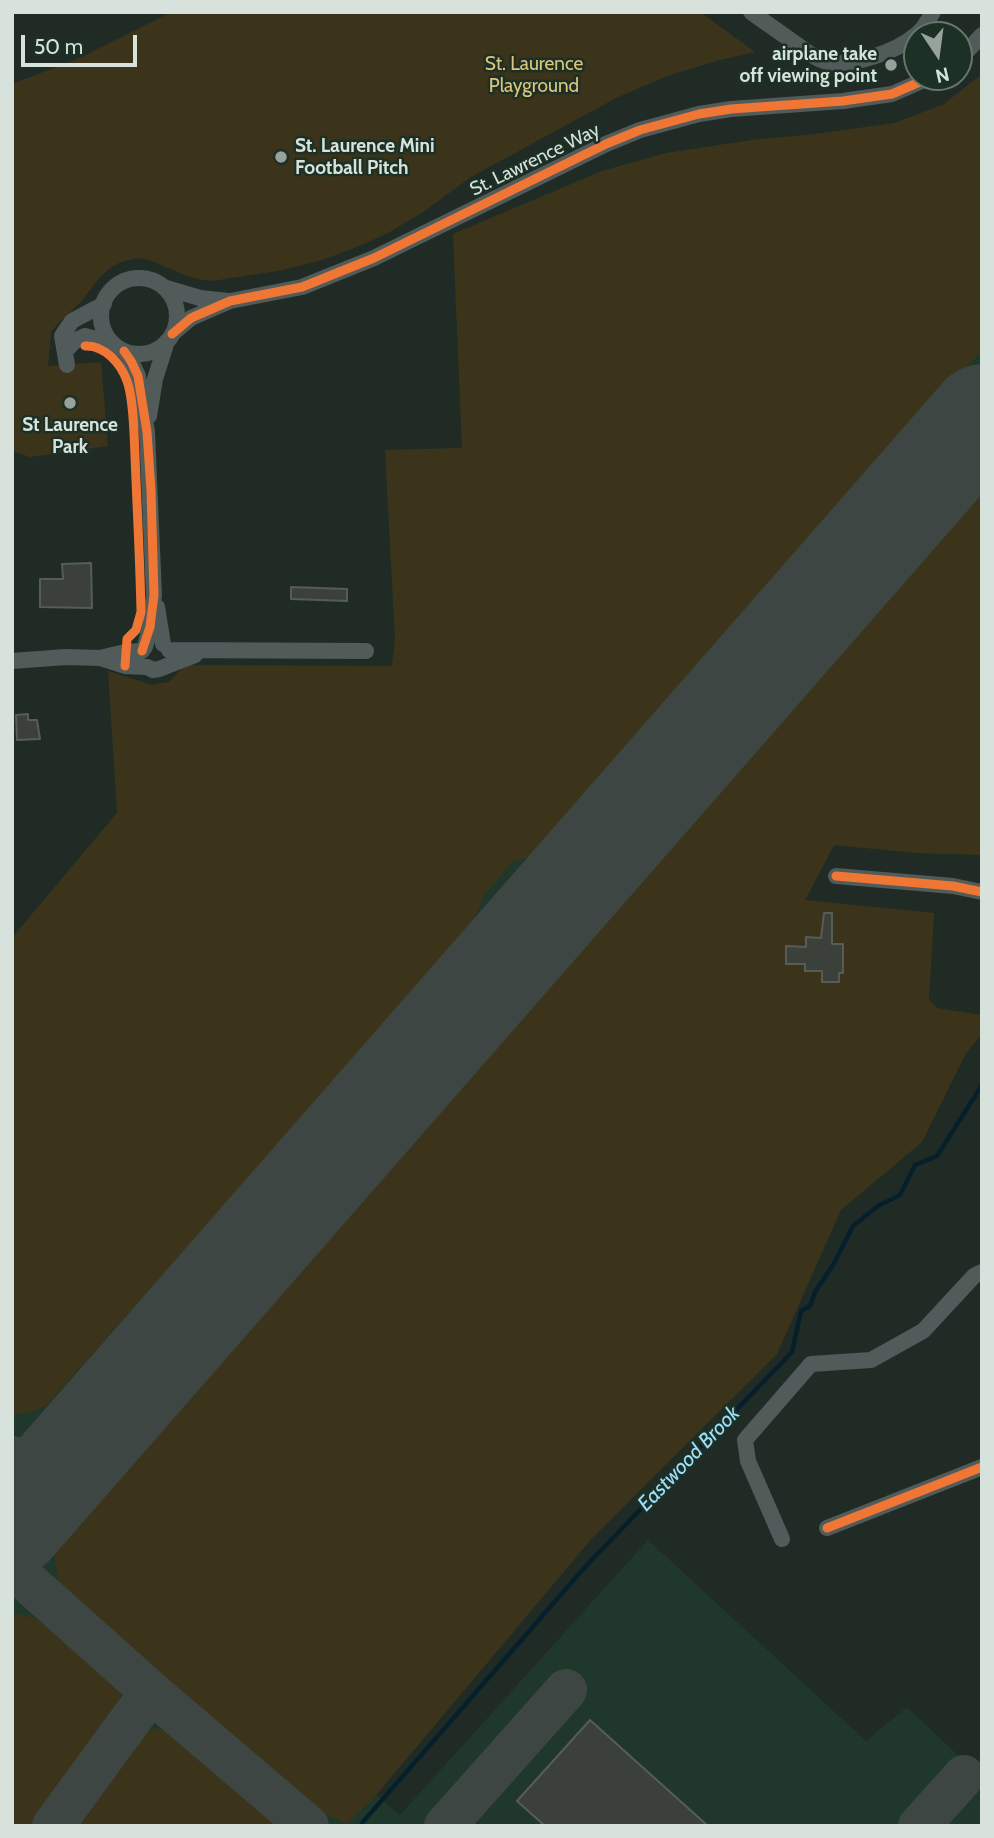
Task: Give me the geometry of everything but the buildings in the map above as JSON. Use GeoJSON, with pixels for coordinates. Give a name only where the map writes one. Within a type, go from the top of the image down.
{"type":"FeatureCollection","features":[{"type":"Feature","properties":{"kind":"street"},"geometry":{"type":"LineString","coordinates":[[751,12],[811,54],[833,63],[875,55],[901,46],[919,33],[933,12]]}},
{"type":"Feature","properties":{"kind":"street","name":"St. Lawrence Way"},"geometry":{"type":"LineString","coordinates":[[169,337],[191,317],[230,301],[302,287],[356,266],[640,130],[710,112],[843,102],[903,88]]}},
{"type":"Feature","properties":{"kind":"street"},"geometry":{"type":"LineString","coordinates":[[147,432],[155,379],[177,319],[174,302],[167,290],[146,279],[129,279],[117,285],[107,295],[101,311],[101,320],[104,333],[131,361],[138,376],[147,432],[154,595],[145,655],[153,670],[159,669],[166,653],[154,595]]}},
{"type":"Feature","properties":{"kind":"street","name":"St. Lawrence Way"},"geometry":{"type":"LineString","coordinates":[[163,287],[200,298],[230,301]]}},
{"type":"Feature","properties":{"kind":"street"},"geometry":{"type":"LineString","coordinates":[[104,304],[72,321],[62,336],[66,357],[75,341],[85,336],[131,353],[144,354],[158,349],[169,337]]}},
{"type":"Feature","properties":{"kind":"street"},"geometry":{"type":"LineString","coordinates":[[12,661],[66,657],[100,658],[125,666],[145,655],[156,642],[166,653],[188,656],[216,651],[366,651]]}},
{"type":"Feature","properties":{"kind":"street"},"geometry":{"type":"LineString","coordinates":[[836,876],[953,886],[982,892]]}},
{"type":"Feature","properties":{"kind":"street"},"geometry":{"type":"LineString","coordinates":[[782,1539],[748,1461],[745,1440],[811,1364],[872,1360],[923,1331],[974,1276],[982,1272]]}},
{"type":"Feature","properties":{"kind":"street"},"geometry":{"type":"LineString","coordinates":[[827,1528],[982,1467]]}},
{"type":"Feature","properties":{"kind":"shaded area"},"geometry":{"type":"Polygon","coordinates":[[[982,74],[982,855],[918,853],[834,845],[805,901],[777,1354],[593,1537],[376,1795],[400,1815],[648,1540],[866,1741],[907,1707],[982,1778],[982,1826],[12,1826],[12,938],[117,813],[108,671],[152,685],[169,682],[185,665],[392,666],[395,639],[385,450],[462,448],[453,234],[602,171],[666,153],[895,123],[944,104],[960,91],[973,91],[973,81],[982,74]]]}},
{"type":"Feature","properties":{"kind":"green space","name":"St. Laurence Playground"},"geometry":{"type":"Polygon","coordinates":[[[172,12],[700,12],[755,52],[670,75],[618,97],[471,177],[423,212],[388,233],[322,260],[278,271],[212,281],[182,274],[150,260],[137,258],[121,262],[100,277],[80,303],[51,332],[48,366],[101,362],[108,446],[30,457],[12,451],[12,84],[75,60],[172,12]]]}},
{"type":"Feature","properties":{"kind":"green space"},"geometry":{"type":"Polygon","coordinates":[[[982,74],[982,350],[920,420],[914,416],[779,571],[785,577],[533,856],[512,862],[485,894],[470,928],[47,1405],[34,1411],[12,1415],[12,938],[117,813],[108,671],[152,685],[169,682],[185,665],[392,666],[395,639],[385,450],[462,448],[453,234],[602,171],[666,153],[895,123],[944,104],[960,91],[973,91],[973,81],[982,74]]]}},
{"type":"Feature","properties":{"kind":"green space"},"geometry":{"type":"Polygon","coordinates":[[[982,458],[982,855],[918,853],[834,845],[805,900],[934,913],[929,1000],[937,1008],[982,1015],[982,1034],[966,1053],[922,1142],[841,1210],[777,1354],[593,1537],[376,1795],[347,1824],[314,1809],[64,1593],[57,1576],[55,1559],[61,1524],[555,959],[577,948],[609,900],[778,702],[977,476],[971,470],[982,458]]]}},
{"type":"Feature","properties":{"kind":"green space"},"geometry":{"type":"Polygon","coordinates":[[[13,1613],[38,1619],[119,1690],[121,1700],[117,1726],[44,1826],[12,1826],[13,1613]]]}},
{"type":"Feature","properties":{"kind":"green space"},"geometry":{"type":"Polygon","coordinates":[[[144,1728],[163,1729],[276,1826],[63,1826],[131,1733],[144,1728]]]}},
{"type":"Feature","properties":{"kind":"waterway","name":"Eastwood Brook"},"geometry":{"type":"LineString","coordinates":[[362,1823],[585,1567],[792,1352],[801,1311],[810,1306],[815,1292],[833,1265],[853,1226],[878,1206],[900,1195],[915,1165],[937,1156],[982,1085]]}},
{"type":"Feature","properties":{"kind":"taxiway"},"geometry":{"type":"LineString","coordinates":[[12,1457],[19,1465],[24,1482],[23,1498],[13,1524]]}},
{"type":"Feature","properties":{"kind":"taxiway"},"geometry":{"type":"LineString","coordinates":[[12,1457],[41,1463],[70,1458]]}},
{"type":"Feature","properties":{"kind":"taxiway"},"geometry":{"type":"LineString","coordinates":[[12,1572],[20,1575],[151,1692],[308,1826]]}},
{"type":"Feature","properties":{"kind":"taxiway"},"geometry":{"type":"LineString","coordinates":[[445,1826],[566,1690]]}},
{"type":"Feature","properties":{"kind":"taxiway"},"geometry":{"type":"LineString","coordinates":[[53,1826],[151,1692]]}},
{"type":"Feature","properties":{"kind":"taxiway"},"geometry":{"type":"LineString","coordinates":[[919,1826],[964,1776]]}},
{"type":"Feature","properties":{"kind":"runway"},"geometry":{"type":"LineString","coordinates":[[12,1525],[982,416]]}},
{"type":"Feature","properties":{"kind":"cycle path"},"geometry":{"type":"LineString","coordinates":[[172,334],[191,318],[230,301],[302,287],[374,258],[606,144],[640,130],[699,114],[731,109],[843,101],[892,94],[903,89]]}},
{"type":"Feature","properties":{"kind":"cycle path"},"geometry":{"type":"LineString","coordinates":[[85,346],[105,352],[121,368],[127,381],[132,408],[141,612],[136,630],[127,639],[125,666]]}},
{"type":"Feature","properties":{"kind":"cycle path"},"geometry":{"type":"LineString","coordinates":[[124,351],[138,376],[147,432],[151,490],[154,595],[150,627],[142,651]]}},
{"type":"Feature","properties":{"kind":"cycle path"},"geometry":{"type":"LineString","coordinates":[[836,876],[953,886],[982,892]]}},
{"type":"Feature","properties":{"kind":"cycle path"},"geometry":{"type":"LineString","coordinates":[[827,1528],[982,1467]]}},
{"type":"Feature","properties":{"kind":"place","name":"airplane take off viewing point"},"geometry":{"type":"Point","coordinates":[891,65]}},
{"type":"Feature","properties":{"kind":"place","name":"St. Laurence Mini Football Pitch"},"geometry":{"type":"Point","coordinates":[281,157]}},
{"type":"Feature","properties":{"kind":"place","name":"St Laurence Park"},"geometry":{"type":"Point","coordinates":[70,403]}}]}
